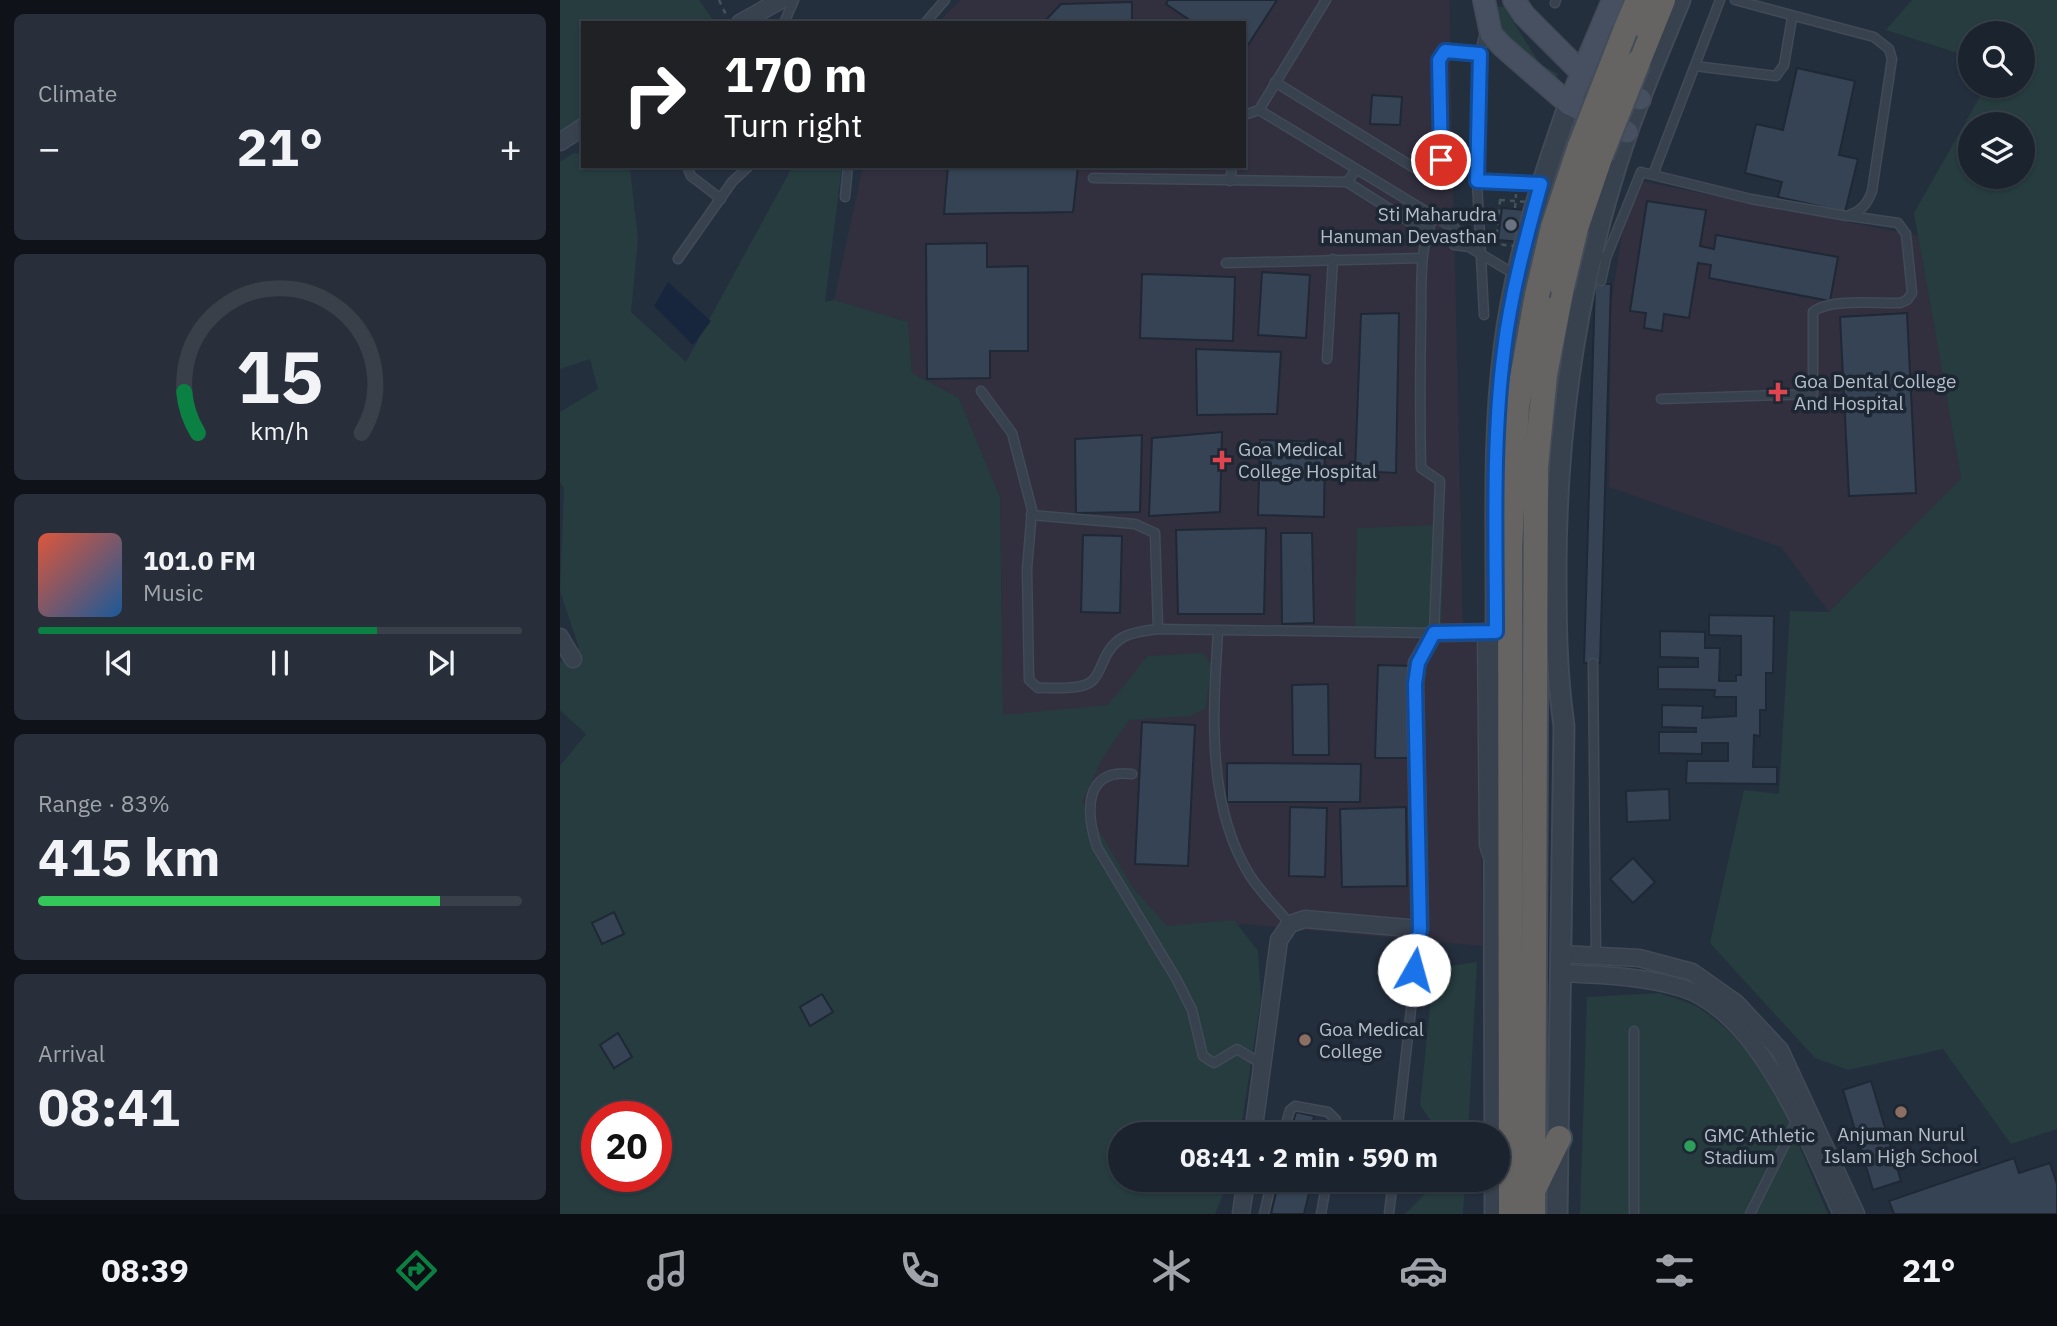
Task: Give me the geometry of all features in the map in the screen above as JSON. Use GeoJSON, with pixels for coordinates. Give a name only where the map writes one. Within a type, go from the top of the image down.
{"type":"FeatureCollection","features":[{"type":"Feature","properties":{"kind":"highway"},"geometry":{"type":"LineString","coordinates":[[1519,1193],[1510,548],[1517,406],[1537,295],[1564,228],[1625,31],[1638,0]]}},
{"type":"Feature","properties":{"kind":"highway"},"geometry":{"type":"LineString","coordinates":[[1590,150],[1637,62],[1663,0]]}},
{"type":"Feature","properties":{"kind":"highway"},"geometry":{"type":"LineString","coordinates":[[1519,1193],[1536,467],[1545,375],[1562,287],[1564,228]]}},
{"type":"Feature","properties":{"kind":"highway"},"geometry":{"type":"LineString","coordinates":[[1511,1214],[1519,1193],[1559,1138]]}},
{"type":"Feature","properties":{"kind":"highway"},"geometry":{"type":"LineString","coordinates":[[1510,1170],[1519,1193]]}},
{"type":"Feature","properties":{"kind":"main road"},"geometry":{"type":"LineString","coordinates":[[1484,0],[1488,25],[1502,46],[1569,104],[1628,132]]}},
{"type":"Feature","properties":{"kind":"main road"},"geometry":{"type":"LineString","coordinates":[[1514,0],[1524,15],[1582,73],[1640,99]]}},
{"type":"Feature","properties":{"kind":"main road"},"geometry":{"type":"LineString","coordinates":[[1569,104],[1613,0]]}},
{"type":"Feature","properties":{"kind":"street"},"geometry":{"type":"LineString","coordinates":[[744,21],[781,0]]}},
{"type":"Feature","properties":{"kind":"street"},"geometry":{"type":"LineString","coordinates":[[1557,1214],[1564,726],[1556,670],[1557,511],[1567,382],[1628,132],[1681,0]]}},
{"type":"Feature","properties":{"kind":"street"},"geometry":{"type":"LineString","coordinates":[[1496,1122],[1493,871],[1486,630],[1503,365],[1516,275],[1541,184],[1569,104]]}},
{"type":"Feature","properties":{"kind":"street"},"geometry":{"type":"LineString","coordinates":[[560,142],[581,128]]}},
{"type":"Feature","properties":{"kind":"street"},"geometry":{"type":"LineString","coordinates":[[1254,1122],[1279,940],[1290,924],[1305,919],[1420,929],[1415,684],[1418,663],[1434,633],[1486,630]]}},
{"type":"Feature","properties":{"kind":"street"},"geometry":{"type":"LineString","coordinates":[[560,637],[573,659]]}},
{"type":"Feature","properties":{"kind":"street"},"geometry":{"type":"LineString","coordinates":[[1560,964],[1596,955],[1639,958],[1692,972],[1736,1003],[1780,1049],[1800,1112],[1842,1214]]}},
{"type":"Feature","properties":{"kind":"street"},"geometry":{"type":"LineString","coordinates":[[1560,964],[1685,989],[1725,1014],[1767,1061],[1800,1112],[1856,1214]]}},
{"type":"Feature","properties":{"kind":"street"},"geometry":{"type":"LineString","coordinates":[[1241,1214],[1244,1192]]}},
{"type":"Feature","properties":{"kind":"street"},"geometry":{"type":"LineString","coordinates":[[1495,1214],[1519,1193]]}},
{"type":"Feature","properties":{"kind":"lane"},"geometry":{"type":"LineString","coordinates":[[785,21],[794,0]]}},
{"type":"Feature","properties":{"kind":"lane"},"geometry":{"type":"LineString","coordinates":[[927,21],[945,0]]}},
{"type":"Feature","properties":{"kind":"lane"},"geometry":{"type":"LineString","coordinates":[[1246,114],[1259,110],[1326,0]]}},
{"type":"Feature","properties":{"kind":"lane"},"geometry":{"type":"LineString","coordinates":[[1654,172],[1720,0]]}},
{"type":"Feature","properties":{"kind":"lane"},"geometry":{"type":"LineString","coordinates":[[1735,0],[1792,18],[1874,37],[1889,49],[1892,58],[1872,191],[1868,203],[1859,212],[1847,216]]}},
{"type":"Feature","properties":{"kind":"lane"},"geometry":{"type":"LineString","coordinates":[[1695,66],[1776,76],[1784,65],[1792,18]]}},
{"type":"Feature","properties":{"kind":"lane"},"geometry":{"type":"LineString","coordinates":[[1484,315],[1477,181],[1480,54],[1488,25]]}},
{"type":"Feature","properties":{"kind":"lane"},"geometry":{"type":"LineString","coordinates":[[1275,82],[1442,185],[1439,60],[1445,51],[1480,54]]}},
{"type":"Feature","properties":{"kind":"lane"},"geometry":{"type":"LineString","coordinates":[[1259,110],[1450,225],[1469,247],[1516,275]]}},
{"type":"Feature","properties":{"kind":"lane"},"geometry":{"type":"LineString","coordinates":[[688,168],[691,176],[721,199]]}},
{"type":"Feature","properties":{"kind":"lane"},"geometry":{"type":"LineString","coordinates":[[678,259],[721,199],[747,168]]}},
{"type":"Feature","properties":{"kind":"lane"},"geometry":{"type":"LineString","coordinates":[[845,197],[848,168]]}},
{"type":"Feature","properties":{"kind":"lane"},"geometry":{"type":"LineString","coordinates":[[1230,181],[1232,168]]}},
{"type":"Feature","properties":{"kind":"lane"},"geometry":{"type":"LineString","coordinates":[[1347,182],[1356,170]]}},
{"type":"Feature","properties":{"kind":"lane"},"geometry":{"type":"LineString","coordinates":[[1601,281],[1599,256],[1639,173],[1654,172],[1752,199],[1898,223],[1906,234],[1912,293],[1907,300],[1900,303],[1831,304],[1820,306],[1813,312],[1813,394],[1661,399]]}},
{"type":"Feature","properties":{"kind":"lane"},"geometry":{"type":"LineString","coordinates":[[1093,178],[1347,182],[1437,239]]}},
{"type":"Feature","properties":{"kind":"lane"},"geometry":{"type":"LineString","coordinates":[[1477,181],[1541,184]]}},
{"type":"Feature","properties":{"kind":"lane"},"geometry":{"type":"LineString","coordinates":[[981,391],[1012,433],[1031,515],[1027,569],[1029,680],[1032,685],[1038,688],[1083,685],[1092,681],[1114,642],[1127,633],[1158,629],[1219,632],[1434,633],[1440,481],[1421,468],[1422,258],[1426,232],[1434,216]]}},
{"type":"Feature","properties":{"kind":"lane"},"geometry":{"type":"LineString","coordinates":[[1454,245],[1469,247]]}},
{"type":"Feature","properties":{"kind":"lane"},"geometry":{"type":"LineString","coordinates":[[1226,263],[1422,258]]}},
{"type":"Feature","properties":{"kind":"lane"},"geometry":{"type":"LineString","coordinates":[[1327,359],[1333,259]]}},
{"type":"Feature","properties":{"kind":"lane"},"geometry":{"type":"LineString","coordinates":[[1031,515],[1135,524],[1155,533],[1158,629]]}},
{"type":"Feature","properties":{"kind":"lane"},"geometry":{"type":"LineString","coordinates":[[1219,632],[1215,682],[1216,757],[1227,827],[1249,875],[1290,924]]}},
{"type":"Feature","properties":{"kind":"lane"},"geometry":{"type":"LineString","coordinates":[[1592,663],[1596,955]]}},
{"type":"Feature","properties":{"kind":"lane"},"geometry":{"type":"LineString","coordinates":[[1132,774],[1114,772],[1105,775],[1097,785],[1089,823],[1097,847],[1177,979],[1192,1010],[1203,1056],[1214,1063],[1237,1049],[1262,1064]]}},
{"type":"Feature","properties":{"kind":"lane"},"geometry":{"type":"LineString","coordinates":[[1399,1122],[1420,929]]}},
{"type":"Feature","properties":{"kind":"lane"},"geometry":{"type":"LineString","coordinates":[[1633,1031],[1634,1214]]}},
{"type":"Feature","properties":{"kind":"lane"},"geometry":{"type":"LineString","coordinates":[[1286,1122],[1290,1110],[1296,1106],[1328,1112],[1336,1122]]}},
{"type":"Feature","properties":{"kind":"lane"},"geometry":{"type":"LineString","coordinates":[[1750,1214],[1800,1112]]}},
{"type":"Feature","properties":{"kind":"lane"},"geometry":{"type":"LineString","coordinates":[[1264,1214],[1269,1192]]}},
{"type":"Feature","properties":{"kind":"lane"},"geometry":{"type":"LineString","coordinates":[[1321,1214],[1325,1192]]}},
{"type":"Feature","properties":{"kind":"lane"},"geometry":{"type":"LineString","coordinates":[[1389,1214],[1392,1192]]}},
{"type":"Feature","properties":{"kind":"path"},"geometry":{"type":"LineString","coordinates":[[719,0],[729,21]]}},
{"type":"Feature","properties":{"kind":"path"},"geometry":{"type":"LineString","coordinates":[[1500,200],[1516,201],[1528,202],[1523,247],[1496,244],[1500,200]]}},
{"type":"Feature","properties":{"kind":"path"},"geometry":{"type":"LineString","coordinates":[[1515,208],[1516,201]]}},
{"type":"Feature","properties":{"kind":"shaded area","name":"Goa Medical College Hospital"},"geometry":{"type":"Polygon","coordinates":[[[961,0],[1449,0],[1463,633],[1477,644],[1483,946],[1243,924],[1144,940],[1003,715],[1000,497],[959,398],[912,373],[908,322],[834,300],[863,168],[1246,168],[1246,21],[939,21],[961,0]]]}},
{"type":"Feature","properties":{"kind":"shaded area","name":"Goa Dental College And Hospital"},"geometry":{"type":"Polygon","coordinates":[[[1635,180],[1918,236],[1961,478],[1829,612],[1781,547],[1609,487],[1611,305],[1627,201],[1635,180]]]}},
{"type":"Feature","properties":{"kind":"green space"},"geometry":{"type":"Polygon","coordinates":[[[560,0],[699,0],[714,21],[581,21],[581,121],[564,133],[560,132],[560,0]]]}},
{"type":"Feature","properties":{"kind":"green space"},"geometry":{"type":"Polygon","coordinates":[[[1912,0],[2057,0],[2057,1129],[2011,1144],[1943,1049],[1848,1070],[1815,1058],[1710,943],[1744,790],[1779,794],[1790,611],[1829,612],[1961,478],[1914,213],[1958,135],[1958,189],[2035,189],[2035,112],[1971,112],[1979,98],[2035,98],[2035,21],[1958,21],[1958,53],[1886,30],[1912,0]]]}},
{"type":"Feature","properties":{"kind":"green space"},"geometry":{"type":"Polygon","coordinates":[[[1492,7],[1504,7],[1540,64],[1558,74],[1556,80],[1548,77],[1485,16],[1492,7]]]}},
{"type":"Feature","properties":{"kind":"green space"},"geometry":{"type":"Polygon","coordinates":[[[574,153],[581,155],[581,168],[630,168],[638,239],[631,312],[686,362],[790,171],[787,168],[842,168],[825,302],[834,300],[908,322],[912,373],[959,398],[1000,497],[1003,715],[1108,705],[1148,656],[1203,653],[1212,666],[1205,709],[1190,716],[1129,720],[1103,757],[1082,802],[1133,888],[1167,926],[1234,920],[1258,951],[1261,999],[1242,1122],[1108,1122],[1108,1192],[1224,1192],[1215,1214],[560,1214],[560,766],[586,734],[560,710],[560,662],[579,648],[560,591],[564,489],[560,482],[560,412],[598,389],[590,359],[560,369],[560,162],[574,153]]]}},
{"type":"Feature","properties":{"kind":"green space"},"geometry":{"type":"Polygon","coordinates":[[[1445,525],[1441,629],[1355,630],[1357,528],[1445,525]]]}},
{"type":"Feature","properties":{"kind":"green space"},"geometry":{"type":"Polygon","coordinates":[[[1477,962],[1469,1122],[1432,1122],[1420,1105],[1434,968],[1477,962]]]}},
{"type":"Feature","properties":{"kind":"green space","name":"GMC Athletic Stadium"},"geometry":{"type":"Polygon","coordinates":[[[1659,993],[1699,1008],[1724,1027],[1745,1049],[1778,1100],[1828,1214],[1580,1214],[1587,997],[1659,993]]]}},
{"type":"Feature","properties":{"kind":"green space"},"geometry":{"type":"Polygon","coordinates":[[[1464,1192],[1463,1214],[1405,1214],[1425,1194],[1464,1192]]]}},
{"type":"Feature","properties":{"kind":"water"},"geometry":{"type":"Polygon","coordinates":[[[668,282],[711,321],[693,345],[654,306],[668,282]]]}},
{"type":"Feature","properties":{"kind":"building"},"geometry":{"type":"Polygon","coordinates":[[[1168,0],[1277,0],[1246,48],[1246,21],[1191,21],[1166,4],[1168,0]]]}},
{"type":"Feature","properties":{"kind":"building"},"geometry":{"type":"Polygon","coordinates":[[[1132,2],[1132,21],[1045,21],[1061,4],[1132,2]]]}},
{"type":"Feature","properties":{"kind":"building"},"geometry":{"type":"Polygon","coordinates":[[[1797,68],[1855,81],[1839,155],[1858,159],[1845,212],[1778,197],[1782,182],[1745,173],[1756,124],[1783,130],[1797,68]]]}},
{"type":"Feature","properties":{"kind":"building"},"geometry":{"type":"Polygon","coordinates":[[[1372,95],[1402,97],[1400,125],[1370,124],[1372,95]]]}},
{"type":"Feature","properties":{"kind":"building"},"geometry":{"type":"Polygon","coordinates":[[[948,168],[1078,168],[1073,212],[944,214],[948,168]]]}},
{"type":"Feature","properties":{"kind":"building"},"geometry":{"type":"Polygon","coordinates":[[[1647,201],[1706,210],[1700,246],[1714,249],[1716,235],[1838,257],[1830,301],[1709,278],[1711,265],[1698,263],[1689,318],[1664,314],[1662,331],[1644,328],[1646,313],[1630,311],[1647,201]]]}},
{"type":"Feature","properties":{"kind":"building","name":"Sti Maharudra Hanuman Devasthan"},"geometry":{"type":"Polygon","coordinates":[[[1502,208],[1525,210],[1521,242],[1498,240],[1502,208]]]}},
{"type":"Feature","properties":{"kind":"building"},"geometry":{"type":"Polygon","coordinates":[[[987,243],[987,267],[1028,266],[1028,351],[990,351],[990,378],[927,379],[926,244],[987,243]]]}},
{"type":"Feature","properties":{"kind":"building"},"geometry":{"type":"Polygon","coordinates":[[[1262,272],[1310,275],[1306,338],[1258,335],[1262,272]]]}},
{"type":"Feature","properties":{"kind":"building"},"geometry":{"type":"Polygon","coordinates":[[[1142,274],[1235,277],[1233,341],[1140,338],[1142,274]]]}},
{"type":"Feature","properties":{"kind":"building"},"geometry":{"type":"Polygon","coordinates":[[[1595,284],[1611,284],[1600,663],[1584,663],[1595,284]]]}},
{"type":"Feature","properties":{"kind":"building"},"geometry":{"type":"Polygon","coordinates":[[[1399,313],[1396,473],[1355,471],[1361,314],[1399,313]]]}},
{"type":"Feature","properties":{"kind":"building"},"geometry":{"type":"Polygon","coordinates":[[[1907,313],[1916,493],[1849,496],[1840,317],[1907,313]]]}},
{"type":"Feature","properties":{"kind":"building"},"geometry":{"type":"Polygon","coordinates":[[[1196,349],[1281,352],[1277,414],[1197,415],[1196,349]]]}},
{"type":"Feature","properties":{"kind":"building"},"geometry":{"type":"Polygon","coordinates":[[[1222,432],[1220,512],[1149,516],[1152,438],[1222,432]]]}},
{"type":"Feature","properties":{"kind":"building"},"geometry":{"type":"Polygon","coordinates":[[[1142,435],[1140,512],[1076,513],[1075,439],[1142,435]]]}},
{"type":"Feature","properties":{"kind":"building"},"geometry":{"type":"Polygon","coordinates":[[[1260,440],[1325,442],[1324,517],[1258,515],[1260,440]]]}},
{"type":"Feature","properties":{"kind":"building"},"geometry":{"type":"Polygon","coordinates":[[[1266,528],[1264,614],[1178,614],[1176,530],[1266,528]]]}},
{"type":"Feature","properties":{"kind":"building"},"geometry":{"type":"Polygon","coordinates":[[[1281,533],[1312,533],[1314,623],[1282,624],[1281,533]]]}},
{"type":"Feature","properties":{"kind":"building"},"geometry":{"type":"Polygon","coordinates":[[[1083,535],[1122,536],[1120,613],[1081,612],[1083,535]]]}},
{"type":"Feature","properties":{"kind":"building"},"geometry":{"type":"Polygon","coordinates":[[[1709,615],[1774,616],[1773,673],[1766,673],[1766,710],[1760,710],[1760,736],[1754,735],[1753,767],[1777,767],[1777,784],[1686,783],[1687,761],[1728,761],[1728,743],[1702,743],[1702,754],[1659,753],[1659,732],[1696,732],[1696,728],[1662,727],[1662,705],[1703,706],[1702,718],[1736,716],[1736,697],[1714,697],[1715,690],[1658,689],[1658,667],[1698,667],[1698,658],[1660,657],[1660,631],[1705,632],[1705,648],[1720,648],[1719,681],[1736,681],[1736,675],[1741,675],[1741,636],[1709,635],[1709,615]]]}},
{"type":"Feature","properties":{"kind":"building"},"geometry":{"type":"Polygon","coordinates":[[[1378,665],[1412,666],[1409,758],[1375,758],[1378,665]]]}},
{"type":"Feature","properties":{"kind":"building"},"geometry":{"type":"Polygon","coordinates":[[[1328,684],[1329,755],[1293,755],[1292,685],[1328,684]]]}},
{"type":"Feature","properties":{"kind":"building"},"geometry":{"type":"Polygon","coordinates":[[[1142,722],[1195,725],[1188,866],[1135,864],[1142,722]]]}},
{"type":"Feature","properties":{"kind":"building"},"geometry":{"type":"Polygon","coordinates":[[[1227,763],[1361,764],[1360,802],[1227,802],[1227,763]]]}},
{"type":"Feature","properties":{"kind":"building"},"geometry":{"type":"Polygon","coordinates":[[[1669,789],[1670,820],[1627,822],[1626,791],[1669,789]]]}},
{"type":"Feature","properties":{"kind":"building"},"geometry":{"type":"Polygon","coordinates":[[[1290,807],[1327,808],[1325,877],[1289,876],[1290,807]]]}},
{"type":"Feature","properties":{"kind":"building"},"geometry":{"type":"Polygon","coordinates":[[[1406,807],[1407,886],[1342,887],[1340,809],[1406,807]]]}},
{"type":"Feature","properties":{"kind":"building"},"geometry":{"type":"Polygon","coordinates":[[[1633,858],[1655,882],[1633,903],[1610,879],[1633,858]]]}},
{"type":"Feature","properties":{"kind":"building"},"geometry":{"type":"Polygon","coordinates":[[[614,912],[624,934],[602,944],[592,923],[614,912]]]}},
{"type":"Feature","properties":{"kind":"building"},"geometry":{"type":"Polygon","coordinates":[[[822,994],[833,1012],[810,1026],[800,1007],[822,994]]]}},
{"type":"Feature","properties":{"kind":"building"},"geometry":{"type":"Polygon","coordinates":[[[618,1033],[632,1057],[614,1068],[600,1045],[618,1033]]]}},
{"type":"Feature","properties":{"kind":"building"},"geometry":{"type":"Polygon","coordinates":[[[1871,1081],[1901,1181],[1873,1190],[1843,1090],[1871,1081]]]}},
{"type":"Feature","properties":{"kind":"building"},"geometry":{"type":"Polygon","coordinates":[[[1296,1112],[1314,1116],[1313,1122],[1293,1122],[1296,1112]]]}},
{"type":"Feature","properties":{"kind":"building"},"geometry":{"type":"Polygon","coordinates":[[[2014,1158],[2019,1173],[2050,1163],[2057,1184],[2057,1214],[1894,1214],[1889,1201],[2014,1158]]]}},
{"type":"Feature","properties":{"kind":"building"},"geometry":{"type":"Polygon","coordinates":[[[1276,1192],[1309,1192],[1304,1214],[1271,1214],[1276,1192]]]}},
{"type":"Feature","properties":{"kind":"place","name":"Sti Maharudra Hanuman Devasthan"},"geometry":{"type":"Point","coordinates":[1511,225]}},
{"type":"Feature","properties":{"kind":"place","name":"Goa Dental College And Hospital"},"geometry":{"type":"Point","coordinates":[1778,392]}},
{"type":"Feature","properties":{"kind":"place","name":"Goa Medical College Hospital"},"geometry":{"type":"Point","coordinates":[1222,460]}},
{"type":"Feature","properties":{"kind":"place","name":"Goa Medical College"},"geometry":{"type":"Point","coordinates":[1305,1040]}},
{"type":"Feature","properties":{"kind":"place","name":"Anjuman Nurul Islam High School"},"geometry":{"type":"Point","coordinates":[1901,1112]}},
{"type":"Feature","properties":{"kind":"place","name":"GMC Athletic Stadium"},"geometry":{"type":"Point","coordinates":[1690,1146]}},
{"type":"Feature","properties":{"kind":"route"},"geometry":{"type":"LineString","coordinates":[[1414,970],[1420,929],[1415,684],[1418,663],[1434,633],[1496,632],[1497,476],[1503,351],[1516,275],[1541,184],[1477,181],[1480,54],[1445,51],[1441,54],[1441,160]]}}]}
